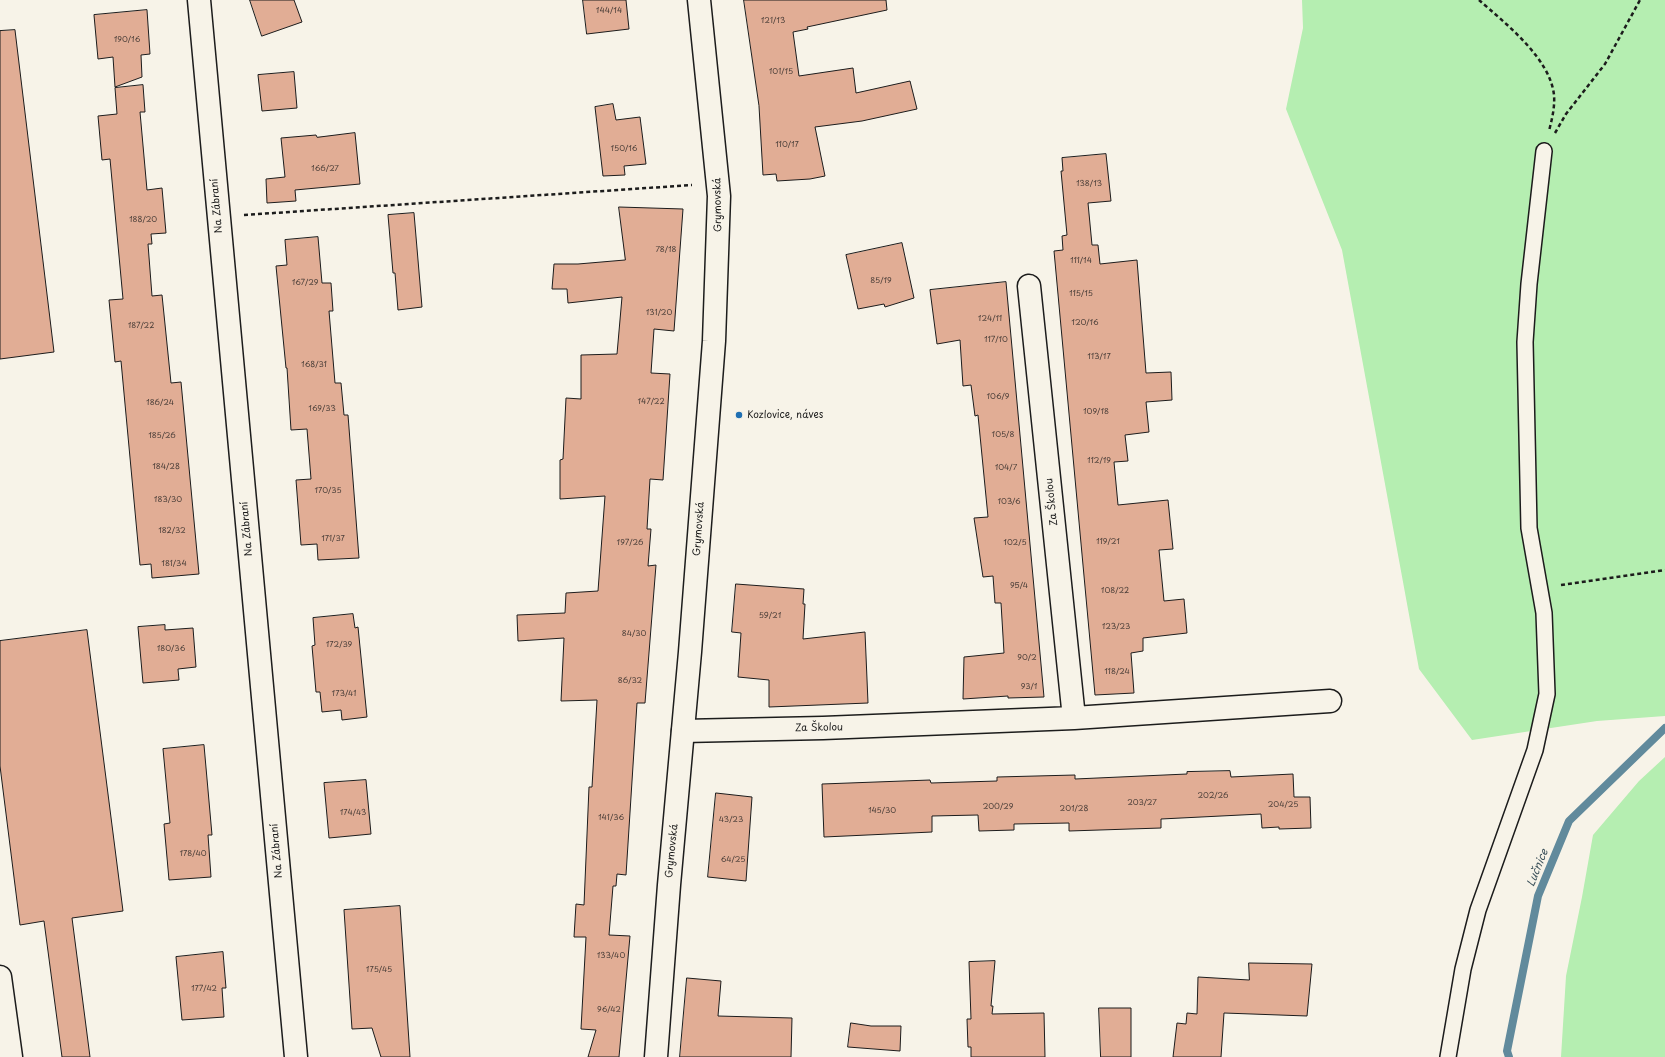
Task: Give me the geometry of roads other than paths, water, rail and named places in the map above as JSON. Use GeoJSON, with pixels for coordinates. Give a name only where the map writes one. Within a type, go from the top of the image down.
{"type":"FeatureCollection","features":[{"type":"Feature","properties":{"kind":"street","name":"Na Zábraní"},"geometry":{"type":"LineString","coordinates":[[199,0],[296,1057]]}},
{"type":"Feature","properties":{"kind":"street","name":"Grymovská"},"geometry":{"type":"LineString","coordinates":[[656,1057],[669,885],[684,731],[713,352],[720,196],[699,0]]}},
{"type":"Feature","properties":{"kind":"street","name":"Za Školou"},"geometry":{"type":"LineString","coordinates":[[1029,286],[1074,718]]}},
{"type":"Feature","properties":{"kind":"street","name":"Za Školou"},"geometry":{"type":"LineString","coordinates":[[684,731],[824,728],[1074,718],[1330,701]]}},
{"type":"Feature","properties":{"kind":"street"},"geometry":{"type":"LineString","coordinates":[[0,977],[12,1057]]}},
{"type":"Feature","properties":{"kind":"lane"},"geometry":{"type":"LineString","coordinates":[[1448,1057],[1463,969],[1478,910],[1535,750],[1547,694],[1544,613],[1529,528],[1524,342],[1544,151]]}},
{"type":"Feature","properties":{"kind":"waterway","name":"Lučnice"},"geometry":{"type":"LineString","coordinates":[[1509,1057],[1507,1051],[1538,896],[1569,821],[1665,728]]}},
{"type":"Feature","properties":{"kind":"place","name":"Kozlovice, náves"},"geometry":{"type":"Point","coordinates":[739,415]}}]}
